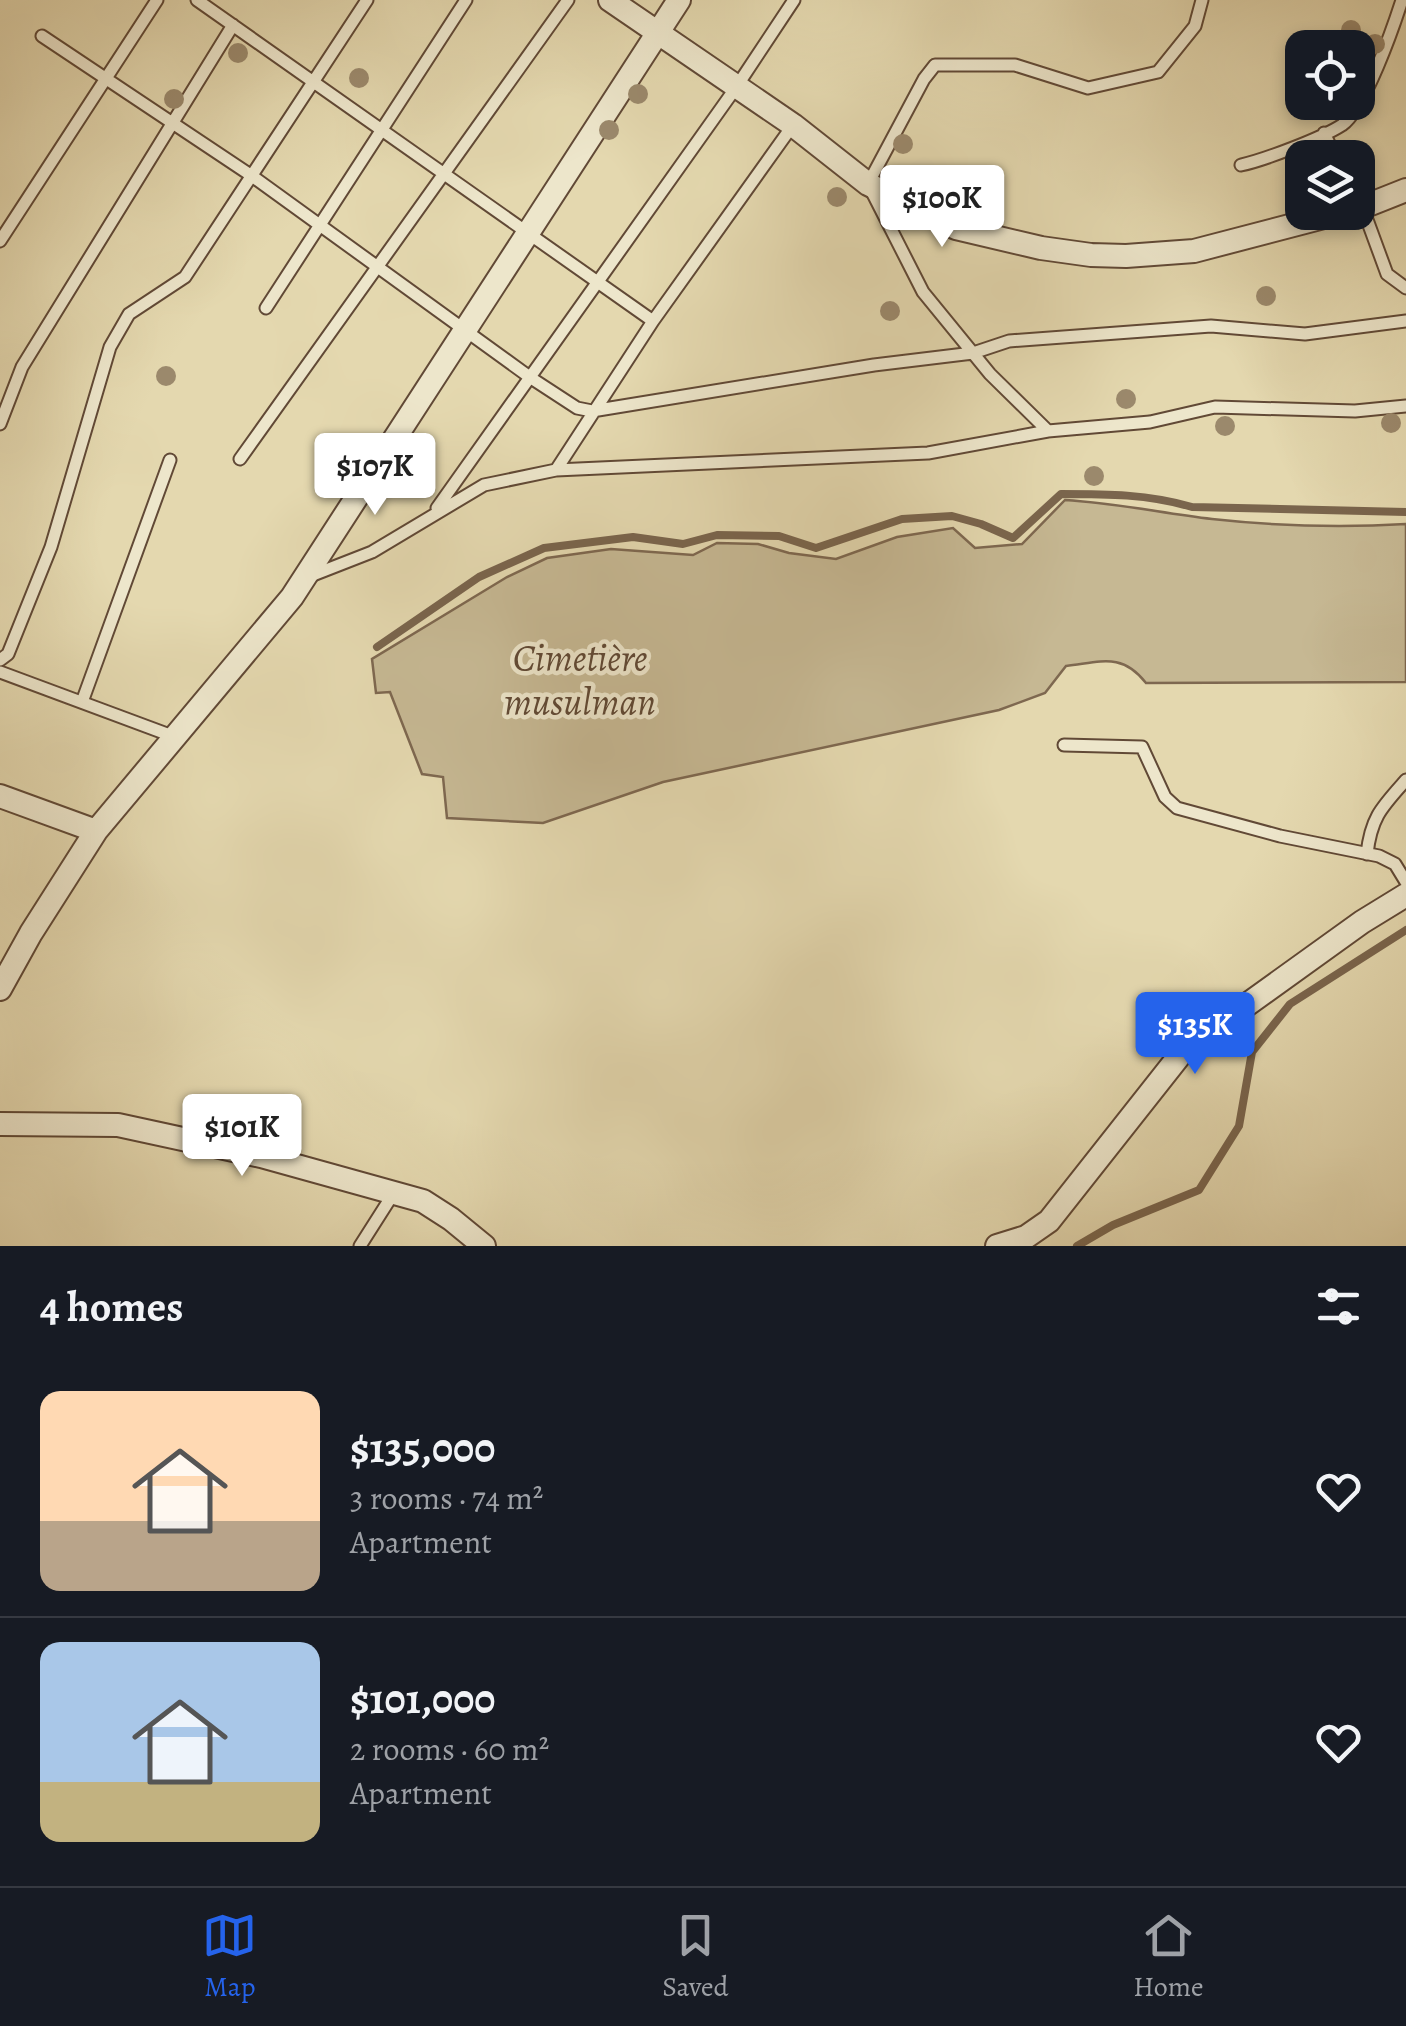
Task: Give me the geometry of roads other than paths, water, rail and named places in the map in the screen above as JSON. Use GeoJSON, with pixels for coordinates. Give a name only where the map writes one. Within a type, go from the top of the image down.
{"type":"FeatureCollection","features":[{"type":"Feature","properties":{"kind":"street"},"geometry":{"type":"LineString","coordinates":[[610,0],[793,125],[868,184],[956,228],[1040,248],[1091,255],[1194,251],[1285,226]]}},
{"type":"Feature","properties":{"kind":"street"},"geometry":{"type":"LineString","coordinates":[[1,985],[96,831],[304,579],[679,0]]}},
{"type":"Feature","properties":{"kind":"street"},"geometry":{"type":"LineString","coordinates":[[1375,200],[1406,190]]}},
{"type":"Feature","properties":{"kind":"street"},"geometry":{"type":"LineString","coordinates":[[0,796],[96,831]]}},
{"type":"Feature","properties":{"kind":"street"},"geometry":{"type":"LineString","coordinates":[[997,1246],[1026,1237],[1049,1221],[1184,1050],[1406,894]]}},
{"type":"Feature","properties":{"kind":"street"},"geometry":{"type":"LineString","coordinates":[[0,1124],[118,1125],[261,1156],[395,1191],[437,1210],[484,1246]]}},
{"type":"Feature","properties":{"kind":"lane"},"geometry":{"type":"LineString","coordinates":[[0,240],[157,0]]}},
{"type":"Feature","properties":{"kind":"lane"},"geometry":{"type":"LineString","coordinates":[[196,0],[653,321]]}},
{"type":"Feature","properties":{"kind":"lane"},"geometry":{"type":"LineString","coordinates":[[0,660],[8,654],[51,547],[110,347],[129,314],[186,277],[368,0]]}},
{"type":"Feature","properties":{"kind":"lane"},"geometry":{"type":"LineString","coordinates":[[266,308],[466,0]]}},
{"type":"Feature","properties":{"kind":"lane"},"geometry":{"type":"LineString","coordinates":[[240,459],[568,0]]}},
{"type":"Feature","properties":{"kind":"lane"},"geometry":{"type":"LineString","coordinates":[[433,514],[738,86],[794,0]]}},
{"type":"Feature","properties":{"kind":"lane"},"geometry":{"type":"LineString","coordinates":[[1048,431],[990,374],[923,292],[868,184],[924,79],[936,65],[1015,65],[1088,88],[1158,72],[1195,26],[1202,0]]}},
{"type":"Feature","properties":{"kind":"lane"},"geometry":{"type":"LineString","coordinates":[[1241,165],[1260,161],[1344,124],[1363,96],[1402,0]]}},
{"type":"Feature","properties":{"kind":"lane"},"geometry":{"type":"LineString","coordinates":[[0,424],[22,367],[234,25]]}},
{"type":"Feature","properties":{"kind":"lane"},"geometry":{"type":"LineString","coordinates":[[42,36],[252,176],[464,332],[577,408],[592,411],[973,352],[1009,341],[1211,326],[1305,334],[1406,321]]}},
{"type":"Feature","properties":{"kind":"lane"},"geometry":{"type":"LineString","coordinates":[[556,470],[653,321],[793,125]]}},
{"type":"Feature","properties":{"kind":"lane"},"geometry":{"type":"LineString","coordinates":[[1324,132],[1328,140]]}},
{"type":"Feature","properties":{"kind":"lane"},"geometry":{"type":"LineString","coordinates":[[1366,230],[1387,274],[1406,288]]}},
{"type":"Feature","properties":{"kind":"lane"},"geometry":{"type":"LineString","coordinates":[[304,579],[372,552],[484,484],[556,470],[928,453],[1048,431],[1150,422],[1214,407],[1356,411],[1406,406]]}},
{"type":"Feature","properties":{"kind":"lane"},"geometry":{"type":"LineString","coordinates":[[82,702],[170,460]]}},
{"type":"Feature","properties":{"kind":"lane"},"geometry":{"type":"LineString","coordinates":[[0,672],[176,737]]}},
{"type":"Feature","properties":{"kind":"lane"},"geometry":{"type":"LineString","coordinates":[[1064,745],[1142,747],[1165,797],[1178,808],[1367,854],[1394,864],[1406,882]]}},
{"type":"Feature","properties":{"kind":"lane"},"geometry":{"type":"LineString","coordinates":[[1367,854],[1369,828],[1375,815],[1406,780]]}},
{"type":"Feature","properties":{"kind":"lane"},"geometry":{"type":"LineString","coordinates":[[360,1246],[395,1191]]}},
{"type":"Feature","properties":{"kind":"waterway"},"geometry":{"type":"LineString","coordinates":[[377,647],[479,577],[544,548],[633,537],[683,544],[717,535],[779,536],[816,548],[902,519],[952,516],[1013,538],[1061,494],[1143,497],[1192,507],[1406,512]]}},
{"type":"Feature","properties":{"kind":"waterway"},"geometry":{"type":"LineString","coordinates":[[1077,1246],[1113,1225],[1199,1190],[1239,1126],[1252,1052],[1290,1004],[1406,930]]}},
{"type":"Feature","properties":{"kind":"park label","name":"Cimetière musulman"},"geometry":{"type":"Point","coordinates":[580,680]}}]}
